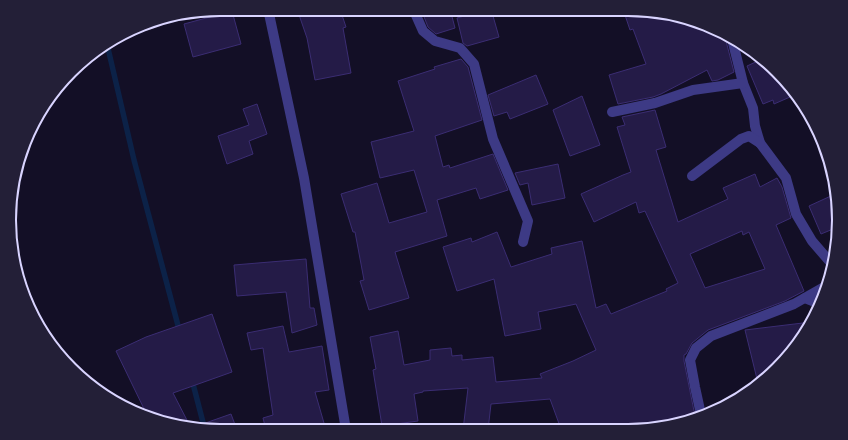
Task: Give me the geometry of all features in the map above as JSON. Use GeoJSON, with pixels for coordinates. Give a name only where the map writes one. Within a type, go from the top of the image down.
{"type":"FeatureCollection","features":[{"type":"Feature","properties":{"kind":"street"},"geometry":{"type":"LineString","coordinates":[[269,16],[304,178],[345,424]]}},
{"type":"Feature","properties":{"kind":"street"},"geometry":{"type":"LineString","coordinates":[[416,16],[423,31],[435,41],[460,48],[474,64],[493,139],[528,221],[523,242]]}},
{"type":"Feature","properties":{"kind":"street"},"geometry":{"type":"LineString","coordinates":[[734,45],[743,83],[753,108],[755,126],[760,143],[786,178],[796,214],[812,241],[828,260]]}},
{"type":"Feature","properties":{"kind":"street"},"geometry":{"type":"LineString","coordinates":[[612,112],[655,103],[693,90],[743,83]]}},
{"type":"Feature","properties":{"kind":"street"},"geometry":{"type":"LineString","coordinates":[[692,176],[741,139],[749,136],[760,143]]}},
{"type":"Feature","properties":{"kind":"street"},"geometry":{"type":"LineString","coordinates":[[700,410],[694,387],[690,360],[696,348],[711,336],[794,304],[819,290]]}},
{"type":"Feature","properties":{"kind":"street"},"geometry":{"type":"LineString","coordinates":[[805,298],[814,302]]}},
{"type":"Feature","properties":{"kind":"building"},"geometry":{"type":"Polygon","coordinates":[[[214,16],[233,16],[241,44],[193,57],[184,24],[214,16]]]}},
{"type":"Feature","properties":{"kind":"building"},"geometry":{"type":"Polygon","coordinates":[[[299,16],[342,16],[346,27],[343,28],[351,73],[315,80],[307,38],[299,16]]]}},
{"type":"Feature","properties":{"kind":"building"},"geometry":{"type":"Polygon","coordinates":[[[424,16],[452,16],[455,28],[436,34],[428,27],[424,16]]]}},
{"type":"Feature","properties":{"kind":"building"},"geometry":{"type":"Polygon","coordinates":[[[465,16],[493,16],[499,37],[467,46],[463,43],[457,18],[465,16]]]}},
{"type":"Feature","properties":{"kind":"building"},"geometry":{"type":"Polygon","coordinates":[[[625,16],[641,16],[668,20],[694,27],[726,41],[734,72],[718,80],[712,81],[707,70],[661,94],[618,104],[609,75],[646,64],[633,29],[630,30],[625,16]]]}},
{"type":"Feature","properties":{"kind":"building"},"geometry":{"type":"Polygon","coordinates":[[[461,59],[468,67],[482,120],[435,136],[443,167],[449,165],[450,168],[493,154],[508,190],[480,199],[476,188],[437,200],[447,236],[395,252],[409,298],[369,310],[360,281],[364,280],[355,232],[353,232],[341,194],[377,183],[389,223],[427,212],[414,170],[380,178],[371,142],[414,131],[398,81],[435,69],[434,67],[461,59]]]}},
{"type":"Feature","properties":{"kind":"building"},"geometry":{"type":"Polygon","coordinates":[[[756,62],[781,85],[790,97],[774,104],[773,100],[763,104],[747,66],[756,62]]]}},
{"type":"Feature","properties":{"kind":"building"},"geometry":{"type":"Polygon","coordinates":[[[536,75],[548,104],[510,119],[507,112],[494,116],[488,95],[536,75]]]}},
{"type":"Feature","properties":{"kind":"building"},"geometry":{"type":"Polygon","coordinates":[[[582,96],[600,145],[570,156],[553,110],[582,96]]]}},
{"type":"Feature","properties":{"kind":"building"},"geometry":{"type":"Polygon","coordinates":[[[257,104],[267,134],[249,141],[253,154],[227,164],[218,136],[249,125],[243,109],[257,104]]]}},
{"type":"Feature","properties":{"kind":"building"},"geometry":{"type":"Polygon","coordinates":[[[655,110],[666,147],[656,150],[678,222],[728,199],[723,188],[755,174],[760,187],[777,178],[782,187],[791,218],[776,225],[804,291],[785,301],[708,330],[692,343],[684,355],[684,361],[694,413],[668,420],[641,424],[559,424],[550,399],[491,404],[489,424],[464,424],[468,388],[423,391],[414,394],[418,421],[396,424],[382,424],[373,370],[376,369],[370,337],[398,331],[404,365],[430,360],[430,350],[451,348],[452,356],[462,355],[462,360],[493,357],[496,382],[542,378],[540,374],[596,350],[576,304],[538,312],[541,329],[505,336],[494,279],[457,291],[443,247],[471,238],[472,242],[497,232],[511,267],[552,254],[551,248],[582,241],[596,308],[606,304],[611,314],[667,291],[666,289],[678,283],[645,211],[639,213],[636,202],[594,222],[581,194],[631,172],[617,127],[625,125],[622,117],[655,110]],[[742,231],[690,254],[705,288],[765,269],[749,232],[743,235],[742,231]]]}},
{"type":"Feature","properties":{"kind":"building"},"geometry":{"type":"Polygon","coordinates":[[[558,164],[565,198],[532,205],[528,183],[520,185],[515,173],[558,164]]]}},
{"type":"Feature","properties":{"kind":"building"},"geometry":{"type":"Polygon","coordinates":[[[830,196],[832,229],[821,234],[809,206],[830,196]]]}},
{"type":"Feature","properties":{"kind":"building"},"geometry":{"type":"Polygon","coordinates":[[[306,259],[310,308],[314,308],[317,325],[292,333],[286,292],[237,296],[234,265],[306,259]]]}},
{"type":"Feature","properties":{"kind":"building"},"geometry":{"type":"Polygon","coordinates":[[[212,314],[232,372],[173,393],[188,421],[167,417],[144,409],[116,351],[146,337],[212,314]]]}},
{"type":"Feature","properties":{"kind":"building"},"geometry":{"type":"Polygon","coordinates":[[[804,323],[781,355],[757,378],[745,330],[804,323]]]}},
{"type":"Feature","properties":{"kind":"building"},"geometry":{"type":"Polygon","coordinates":[[[283,326],[289,352],[322,346],[329,390],[315,392],[324,424],[264,424],[263,418],[273,415],[263,348],[251,350],[247,333],[283,326]]]}},
{"type":"Feature","properties":{"kind":"building"},"geometry":{"type":"Polygon","coordinates":[[[231,414],[235,424],[207,424],[204,424],[231,414]]]}},
{"type":"Feature","properties":{"kind":"waterway"},"geometry":{"type":"LineString","coordinates":[[108,49],[134,160],[180,333]]}},
{"type":"Feature","properties":{"kind":"waterway"},"geometry":{"type":"LineString","coordinates":[[192,380],[203,423]]}}]}
